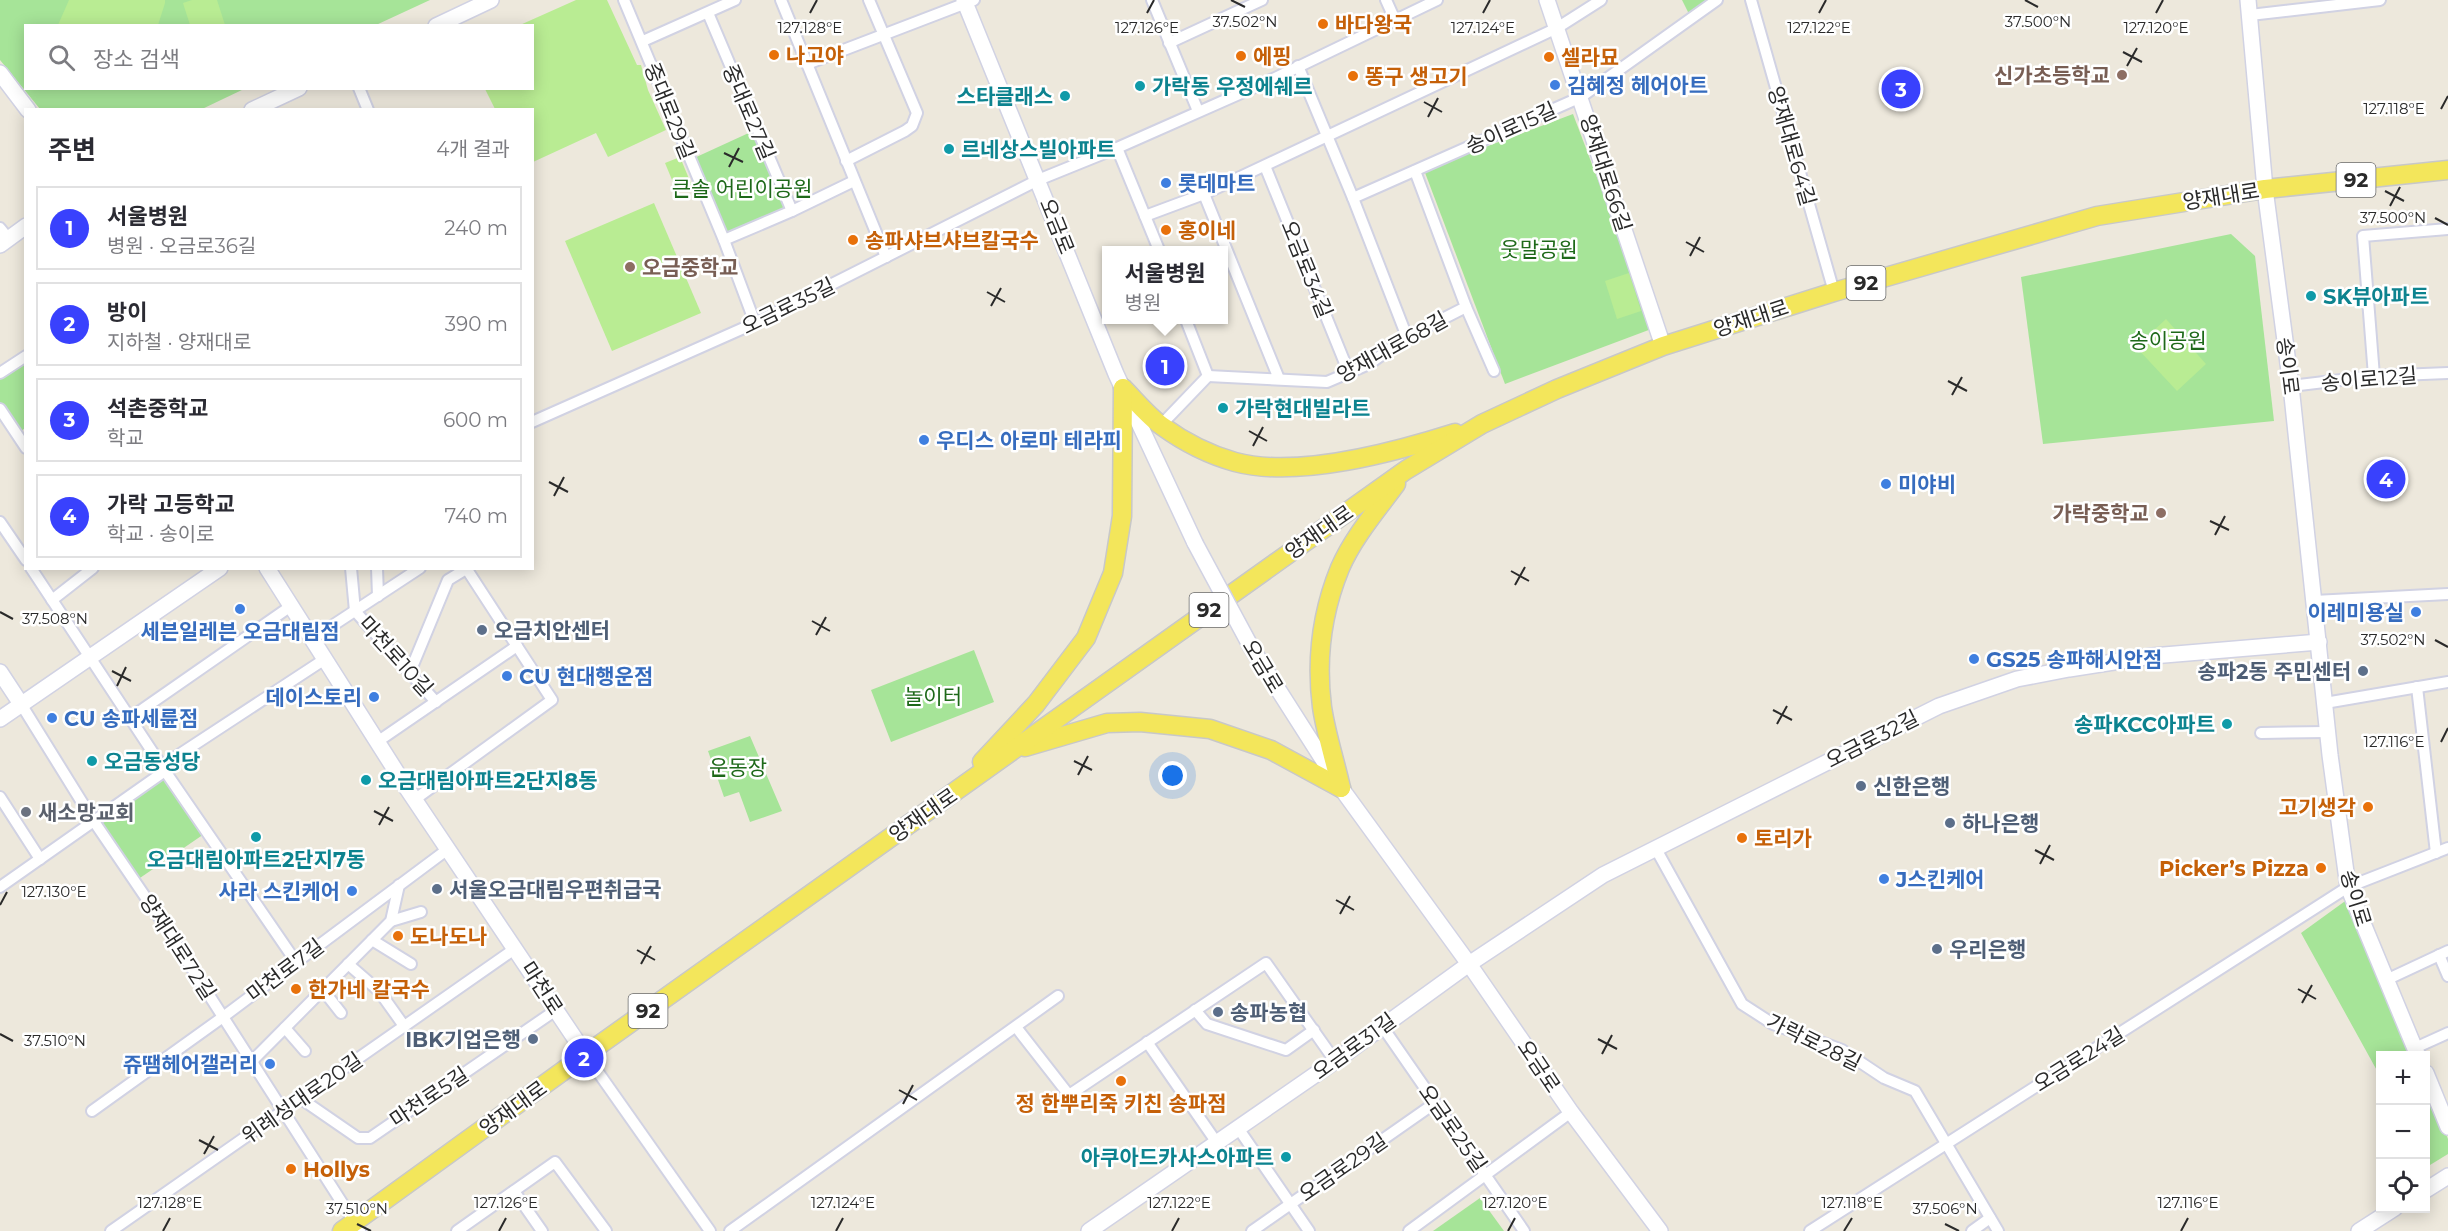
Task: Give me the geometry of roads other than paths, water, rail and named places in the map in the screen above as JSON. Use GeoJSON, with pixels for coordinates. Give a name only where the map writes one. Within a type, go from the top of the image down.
{"type":"FeatureCollection","features":[{"type":"Feature","properties":{"kind":"main road","name":"양재대로"},"geometry":{"type":"LineString","coordinates":[[352,1228],[586,1054],[1012,750],[1406,470],[1482,424],[1557,389],[1663,346],[1834,292],[2097,216],[2265,189],[2448,170]]}},
{"type":"Feature","properties":{"kind":"main road"},"geometry":{"type":"LineString","coordinates":[[1123,388],[1161,425],[1196,447],[1236,462],[1276,466],[1341,461],[1408,447],[1482,424]]}},
{"type":"Feature","properties":{"kind":"main road"},"geometry":{"type":"LineString","coordinates":[[955,792],[1036,704],[1086,638],[1113,573],[1122,516],[1123,388]]}},
{"type":"Feature","properties":{"kind":"main road"},"geometry":{"type":"LineString","coordinates":[[1341,788],[1322,708],[1319,657],[1326,611],[1341,567],[1369,521],[1406,470]]}},
{"type":"Feature","properties":{"kind":"main road"},"geometry":{"type":"LineString","coordinates":[[1012,750],[1107,723],[1140,722],[1210,729],[1271,750],[1341,788]]}},
{"type":"Feature","properties":{"kind":"street"},"geometry":{"type":"LineString","coordinates":[[440,24],[491,0]]}},
{"type":"Feature","properties":{"kind":"street","name":"중대로29길"},"geometry":{"type":"LineString","coordinates":[[624,0],[724,240],[755,323]]}},
{"type":"Feature","properties":{"kind":"street"},"geometry":{"type":"LineString","coordinates":[[643,41],[735,0]]}},
{"type":"Feature","properties":{"kind":"street"},"geometry":{"type":"LineString","coordinates":[[781,0],[886,256]]}},
{"type":"Feature","properties":{"kind":"street"},"geometry":{"type":"LineString","coordinates":[[846,161],[905,131],[912,126],[917,113],[869,0]]}},
{"type":"Feature","properties":{"kind":"street"},"geometry":{"type":"LineString","coordinates":[[1152,0],[1198,111]]}},
{"type":"Feature","properties":{"kind":"street"},"geometry":{"type":"LineString","coordinates":[[1169,43],[1238,5],[1262,0]]}},
{"type":"Feature","properties":{"kind":"street"},"geometry":{"type":"LineString","coordinates":[[1386,0],[1395,20]]}},
{"type":"Feature","properties":{"kind":"street","name":"오금로35길"},"geometry":{"type":"LineString","coordinates":[[534,421],[755,323],[1038,180],[1117,148],[1437,0]]}},
{"type":"Feature","properties":{"kind":"street","name":"양재대로66길"},"geometry":{"type":"LineString","coordinates":[[1547,0],[1663,346]]}},
{"type":"Feature","properties":{"kind":"street"},"geometry":{"type":"LineString","coordinates":[[1145,216],[1204,194],[1328,137],[1557,28],[1601,0]]}},
{"type":"Feature","properties":{"kind":"street","name":"송이로15길"},"geometry":{"type":"LineString","coordinates":[[1353,198],[1581,97],[1717,0]]}},
{"type":"Feature","properties":{"kind":"street","name":"양재대로64길"},"geometry":{"type":"LineString","coordinates":[[1751,0],[1834,292]]}},
{"type":"Feature","properties":{"kind":"street"},"geometry":{"type":"LineString","coordinates":[[2249,8],[2380,0]]}},
{"type":"Feature","properties":{"kind":"street","name":"오금로"},"geometry":{"type":"LineString","coordinates":[[807,64],[968,1],[1123,388],[1195,543],[1251,647],[1341,788],[1469,964],[1570,1112],[1660,1231]]}},
{"type":"Feature","properties":{"kind":"street","name":"송이로"},"geometry":{"type":"LineString","coordinates":[[2249,8],[2265,189],[2291,386],[2327,732],[2348,887],[2416,1051]]}},
{"type":"Feature","properties":{"kind":"street","name":"중대로27길"},"geometry":{"type":"LineString","coordinates":[[708,13],[792,211]]}},
{"type":"Feature","properties":{"kind":"street"},"geometry":{"type":"LineString","coordinates":[[1298,66],[1407,337]]}},
{"type":"Feature","properties":{"kind":"street"},"geometry":{"type":"LineString","coordinates":[[0,73],[26,108]]}},
{"type":"Feature","properties":{"kind":"street"},"geometry":{"type":"LineString","coordinates":[[256,108],[295,90]]}},
{"type":"Feature","properties":{"kind":"street"},"geometry":{"type":"LineString","coordinates":[[360,90],[367,108]]}},
{"type":"Feature","properties":{"kind":"street"},"geometry":{"type":"LineString","coordinates":[[1117,148],[1157,246]]}},
{"type":"Feature","properties":{"kind":"street","name":"오금로34길"},"geometry":{"type":"LineString","coordinates":[[1265,166],[1349,373]]}},
{"type":"Feature","properties":{"kind":"street","name":"양재대로68길"},"geometry":{"type":"LineString","coordinates":[[1416,171],[1466,307],[1494,370]]}},
{"type":"Feature","properties":{"kind":"street"},"geometry":{"type":"LineString","coordinates":[[724,240],[854,181]]}},
{"type":"Feature","properties":{"kind":"street"},"geometry":{"type":"LineString","coordinates":[[1204,194],[1225,246]]}},
{"type":"Feature","properties":{"kind":"street"},"geometry":{"type":"LineString","coordinates":[[3,237],[24,227]]}},
{"type":"Feature","properties":{"kind":"street"},"geometry":{"type":"LineString","coordinates":[[2374,376],[2363,236],[2448,229]]}},
{"type":"Feature","properties":{"kind":"street"},"geometry":{"type":"LineString","coordinates":[[1228,254],[1279,380]]}},
{"type":"Feature","properties":{"kind":"street","name":"양재대로68길"},"geometry":{"type":"LineString","coordinates":[[1208,376],[1327,382],[1369,364],[1407,337],[1466,307]]}},
{"type":"Feature","properties":{"kind":"street"},"geometry":{"type":"LineString","coordinates":[[1161,425],[1208,376],[1188,324]]}},
{"type":"Feature","properties":{"kind":"street"},"geometry":{"type":"LineString","coordinates":[[0,373],[24,357]]}},
{"type":"Feature","properties":{"kind":"street","name":"송이로12길"},"geometry":{"type":"LineString","coordinates":[[2291,386],[2374,376],[2448,373]]}},
{"type":"Feature","properties":{"kind":"street"},"geometry":{"type":"LineString","coordinates":[[0,409],[24,445]]}},
{"type":"Feature","properties":{"kind":"street"},"geometry":{"type":"LineString","coordinates":[[0,522],[24,557]]}},
{"type":"Feature","properties":{"kind":"street"},"geometry":{"type":"LineString","coordinates":[[32,570],[165,771],[296,962]]}},
{"type":"Feature","properties":{"kind":"street"},"geometry":{"type":"LineString","coordinates":[[52,600],[90,570]]}},
{"type":"Feature","properties":{"kind":"street"},"geometry":{"type":"LineString","coordinates":[[0,719],[217,570]]}},
{"type":"Feature","properties":{"kind":"street","name":"마천로"},"geometry":{"type":"LineString","coordinates":[[268,570],[414,800],[586,1054],[710,1231]]}},
{"type":"Feature","properties":{"kind":"street"},"geometry":{"type":"LineString","coordinates":[[351,570],[355,611]]}},
{"type":"Feature","properties":{"kind":"street"},"geometry":{"type":"LineString","coordinates":[[377,570],[378,596]]}},
{"type":"Feature","properties":{"kind":"street","name":"마천로10길"},"geometry":{"type":"LineString","coordinates":[[312,639],[417,570]]}},
{"type":"Feature","properties":{"kind":"street"},"geometry":{"type":"LineString","coordinates":[[410,672],[448,580],[464,570]]}},
{"type":"Feature","properties":{"kind":"street"},"geometry":{"type":"LineString","coordinates":[[414,800],[552,700],[467,570]]}},
{"type":"Feature","properties":{"kind":"street"},"geometry":{"type":"LineString","coordinates":[[2314,601],[2448,594]]}},
{"type":"Feature","properties":{"kind":"street"},"geometry":{"type":"LineString","coordinates":[[130,718],[291,606]]}},
{"type":"Feature","properties":{"kind":"street","name":"마천로10길"},"geometry":{"type":"LineString","coordinates":[[355,611],[436,702]]}},
{"type":"Feature","properties":{"kind":"street","name":"오금로32길"},"geometry":{"type":"LineString","coordinates":[[1469,964],[1603,875],[1939,706],[2017,679],[2152,656],[2319,642]]}},
{"type":"Feature","properties":{"kind":"street"},"geometry":{"type":"LineString","coordinates":[[377,742],[516,646]]}},
{"type":"Feature","properties":{"kind":"street"},"geometry":{"type":"LineString","coordinates":[[0,887],[165,771],[174,758],[325,659]]}},
{"type":"Feature","properties":{"kind":"street","name":"양재대로72길"},"geometry":{"type":"LineString","coordinates":[[0,672],[93,820],[284,1110],[352,1228]]}},
{"type":"Feature","properties":{"kind":"street"},"geometry":{"type":"LineString","coordinates":[[2325,703],[2448,682]]}},
{"type":"Feature","properties":{"kind":"street"},"geometry":{"type":"LineString","coordinates":[[2417,687],[2436,853]]}},
{"type":"Feature","properties":{"kind":"street"},"geometry":{"type":"LineString","coordinates":[[2261,733],[2327,732]]}},
{"type":"Feature","properties":{"kind":"street"},"geometry":{"type":"LineString","coordinates":[[1,801],[40,859]]}},
{"type":"Feature","properties":{"kind":"street","name":"오금로24길"},"geometry":{"type":"LineString","coordinates":[[1810,1231],[2348,887],[2448,848]]}},
{"type":"Feature","properties":{"kind":"street","name":"마천로7길"},"geometry":{"type":"LineString","coordinates":[[92,1111],[223,1017],[448,849]]}},
{"type":"Feature","properties":{"kind":"street","name":"가락로28길"},"geometry":{"type":"LineString","coordinates":[[1656,849],[1742,1004],[1773,1024],[1842,1050],[1884,1078],[1915,1091],[1998,1231]]}},
{"type":"Feature","properties":{"kind":"street"},"geometry":{"type":"LineString","coordinates":[[391,921],[399,885]]}},
{"type":"Feature","properties":{"kind":"street"},"geometry":{"type":"LineString","coordinates":[[252,1061],[391,921],[421,912]]}},
{"type":"Feature","properties":{"kind":"street"},"geometry":{"type":"LineString","coordinates":[[372,940],[411,964]]}},
{"type":"Feature","properties":{"kind":"street","name":"위례성대로20길"},"geometry":{"type":"LineString","coordinates":[[111,1231],[516,948]]}},
{"type":"Feature","properties":{"kind":"street"},"geometry":{"type":"LineString","coordinates":[[2386,980],[2444,953],[2448,976]]}},
{"type":"Feature","properties":{"kind":"street"},"geometry":{"type":"LineString","coordinates":[[1016,1027],[1069,1095],[1266,963],[1335,1061]]}},
{"type":"Feature","properties":{"kind":"street"},"geometry":{"type":"LineString","coordinates":[[348,964],[379,991],[404,1026]]}},
{"type":"Feature","properties":{"kind":"street","name":"오금로31길"},"geometry":{"type":"LineString","coordinates":[[1089,1231],[1335,1061],[1469,964]]}},
{"type":"Feature","properties":{"kind":"street"},"geometry":{"type":"LineString","coordinates":[[323,990],[341,1013]]}},
{"type":"Feature","properties":{"kind":"street"},"geometry":{"type":"LineString","coordinates":[[730,1231],[1058,996]]}},
{"type":"Feature","properties":{"kind":"street","name":"마천로5길"},"geometry":{"type":"LineString","coordinates":[[300,1098],[358,1138],[370,1138],[556,1010]]}},
{"type":"Feature","properties":{"kind":"street"},"geometry":{"type":"LineString","coordinates":[[1195,1010],[1207,1024],[1286,1050],[1314,1030]]}},
{"type":"Feature","properties":{"kind":"street","name":"오금로25길"},"geometry":{"type":"LineString","coordinates":[[1382,1026],[1524,1231]]}},
{"type":"Feature","properties":{"kind":"street"},"geometry":{"type":"LineString","coordinates":[[285,1028],[305,1052]]}},
{"type":"Feature","properties":{"kind":"street"},"geometry":{"type":"LineString","coordinates":[[2418,1051],[2448,1033]]}},
{"type":"Feature","properties":{"kind":"street"},"geometry":{"type":"LineString","coordinates":[[1147,1042],[1217,1143]]}},
{"type":"Feature","properties":{"kind":"street"},"geometry":{"type":"LineString","coordinates":[[2430,1081],[2444,1109],[2448,1127]]}},
{"type":"Feature","properties":{"kind":"street","name":"오금로29길"},"geometry":{"type":"LineString","coordinates":[[1252,1231],[1435,1103]]}},
{"type":"Feature","properties":{"kind":"street"},"geometry":{"type":"LineString","coordinates":[[1408,1231],[1486,1176],[1570,1112]]}},
{"type":"Feature","properties":{"kind":"street"},"geometry":{"type":"LineString","coordinates":[[1238,1128],[1309,1231]]}},
{"type":"Feature","properties":{"kind":"street"},"geometry":{"type":"LineString","coordinates":[[457,1231],[555,1162],[606,1231]]}},
{"type":"Feature","properties":{"kind":"street"},"geometry":{"type":"LineString","coordinates":[[2430,1187],[2448,1176]]}},
{"type":"Feature","properties":{"kind":"street"},"geometry":{"type":"LineString","coordinates":[[514,1191],[542,1231]]}},
{"type":"Feature","properties":{"kind":"street"},"geometry":{"type":"LineString","coordinates":[[2359,1231],[2388,1213]]}},
{"type":"Feature","properties":{"kind":"street"},"geometry":{"type":"LineString","coordinates":[[1972,1231],[1990,1218]]}},
{"type":"Feature","properties":{"kind":"place","name":"바다왕국"},"geometry":{"type":"Point","coordinates":[1323,24]}},
{"type":"Feature","properties":{"kind":"place","name":"나고야"},"geometry":{"type":"Point","coordinates":[774,55]}},
{"type":"Feature","properties":{"kind":"place","name":"에핑"},"geometry":{"type":"Point","coordinates":[1241,56]}},
{"type":"Feature","properties":{"kind":"place","name":"셀라묘"},"geometry":{"type":"Point","coordinates":[1549,57]}},
{"type":"Feature","properties":{"kind":"place","name":"신가초등학교"},"geometry":{"type":"Point","coordinates":[2122,75]}},
{"type":"Feature","properties":{"kind":"place","name":"똥구 생고기"},"geometry":{"type":"Point","coordinates":[1353,76]}},
{"type":"Feature","properties":{"kind":"place","name":"김혜정 헤어아트"},"geometry":{"type":"Point","coordinates":[1555,85]}},
{"type":"Feature","properties":{"kind":"place","name":"가락동 우정에쉐르"},"geometry":{"type":"Point","coordinates":[1140,86]}},
{"type":"Feature","properties":{"kind":"place","name":"석촌중학교"},"geometry":{"type":"Point","coordinates":[1901,89]}},
{"type":"Feature","properties":{"kind":"place","name":"스타클래스"},"geometry":{"type":"Point","coordinates":[1065,96]}},
{"type":"Feature","properties":{"kind":"place","name":"르네상스빌아파트"},"geometry":{"type":"Point","coordinates":[949,149]}},
{"type":"Feature","properties":{"kind":"place","name":"롯데마트"},"geometry":{"type":"Point","coordinates":[1166,183]}},
{"type":"Feature","properties":{"kind":"place","name":"홍이네"},"geometry":{"type":"Point","coordinates":[1166,230]}},
{"type":"Feature","properties":{"kind":"place","name":"송파샤브샤브칼국수"},"geometry":{"type":"Point","coordinates":[853,240]}},
{"type":"Feature","properties":{"kind":"place","name":"오금중학교"},"geometry":{"type":"Point","coordinates":[630,267]}},
{"type":"Feature","properties":{"kind":"place","name":"SK뷰아파트"},"geometry":{"type":"Point","coordinates":[2311,296]}},
{"type":"Feature","properties":{"kind":"place","name":"서울병원"},"geometry":{"type":"Point","coordinates":[1165,366]}},
{"type":"Feature","properties":{"kind":"place","name":"가락현대빌라트"},"geometry":{"type":"Point","coordinates":[1223,408]}},
{"type":"Feature","properties":{"kind":"place","name":"우디스 아로마 테라피"},"geometry":{"type":"Point","coordinates":[924,440]}},
{"type":"Feature","properties":{"kind":"place","name":"가락 고등학교"},"geometry":{"type":"Point","coordinates":[2386,479]}},
{"type":"Feature","properties":{"kind":"place","name":"미야비"},"geometry":{"type":"Point","coordinates":[1886,484]}},
{"type":"Feature","properties":{"kind":"place","name":"가락중학교"},"geometry":{"type":"Point","coordinates":[2161,513]}},
{"type":"Feature","properties":{"kind":"place","name":"세븐일레븐 오금대림점"},"geometry":{"type":"Point","coordinates":[240,609]}},
{"type":"Feature","properties":{"kind":"place","name":"이레미용실"},"geometry":{"type":"Point","coordinates":[2416,612]}},
{"type":"Feature","properties":{"kind":"place","name":"오금치안센터"},"geometry":{"type":"Point","coordinates":[482,630]}},
{"type":"Feature","properties":{"kind":"place","name":"GS25 송파해시안점"},"geometry":{"type":"Point","coordinates":[1974,659]}},
{"type":"Feature","properties":{"kind":"place","name":"송파2동 주민센터"},"geometry":{"type":"Point","coordinates":[2363,671]}},
{"type":"Feature","properties":{"kind":"place","name":"CU 현대행운점"},"geometry":{"type":"Point","coordinates":[507,676]}},
{"type":"Feature","properties":{"kind":"place","name":"데이스토리"},"geometry":{"type":"Point","coordinates":[374,697]}},
{"type":"Feature","properties":{"kind":"place","name":"CU 송파세륜점"},"geometry":{"type":"Point","coordinates":[52,718]}},
{"type":"Feature","properties":{"kind":"place","name":"송파KCC아파트"},"geometry":{"type":"Point","coordinates":[2227,724]}},
{"type":"Feature","properties":{"kind":"place","name":"오금동성당"},"geometry":{"type":"Point","coordinates":[92,761]}},
{"type":"Feature","properties":{"kind":"place","name":"오금대림아파트2단지8동"},"geometry":{"type":"Point","coordinates":[366,780]}},
{"type":"Feature","properties":{"kind":"place","name":"신한은행"},"geometry":{"type":"Point","coordinates":[1861,786]}},
{"type":"Feature","properties":{"kind":"place","name":"고기생각"},"geometry":{"type":"Point","coordinates":[2368,807]}},
{"type":"Feature","properties":{"kind":"place","name":"새소망교회"},"geometry":{"type":"Point","coordinates":[26,812]}},
{"type":"Feature","properties":{"kind":"place","name":"하나은행"},"geometry":{"type":"Point","coordinates":[1950,823]}},
{"type":"Feature","properties":{"kind":"place","name":"오금대림아파트2단지7동"},"geometry":{"type":"Point","coordinates":[256,837]}},
{"type":"Feature","properties":{"kind":"place","name":"토리가"},"geometry":{"type":"Point","coordinates":[1742,838]}},
{"type":"Feature","properties":{"kind":"place","name":"Picker’s Pizza"},"geometry":{"type":"Point","coordinates":[2321,868]}},
{"type":"Feature","properties":{"kind":"place","name":"J스킨케어"},"geometry":{"type":"Point","coordinates":[1884,879]}},
{"type":"Feature","properties":{"kind":"place","name":"서울오금대림우편취급국"},"geometry":{"type":"Point","coordinates":[437,889]}},
{"type":"Feature","properties":{"kind":"place","name":"사라 스킨케어"},"geometry":{"type":"Point","coordinates":[352,891]}},
{"type":"Feature","properties":{"kind":"place","name":"도나도나"},"geometry":{"type":"Point","coordinates":[398,936]}},
{"type":"Feature","properties":{"kind":"place","name":"우리은행"},"geometry":{"type":"Point","coordinates":[1937,949]}},
{"type":"Feature","properties":{"kind":"place","name":"한가네 칼국수"},"geometry":{"type":"Point","coordinates":[296,989]}},
{"type":"Feature","properties":{"kind":"place","name":"송파농협"},"geometry":{"type":"Point","coordinates":[1218,1012]}},
{"type":"Feature","properties":{"kind":"place","name":"IBK기업은행"},"geometry":{"type":"Point","coordinates":[533,1039]}},
{"type":"Feature","properties":{"kind":"place","name":"방이"},"geometry":{"type":"Point","coordinates":[584,1058]}},
{"type":"Feature","properties":{"kind":"place","name":"쥬땜헤어갤러리"},"geometry":{"type":"Point","coordinates":[270,1064]}},
{"type":"Feature","properties":{"kind":"place","name":"정 한뿌리죽 키친 송파점"},"geometry":{"type":"Point","coordinates":[1121,1081]}},
{"type":"Feature","properties":{"kind":"place","name":"아쿠아드카사스아파트"},"geometry":{"type":"Point","coordinates":[1286,1157]}},
{"type":"Feature","properties":{"kind":"place","name":"Hollys"},"geometry":{"type":"Point","coordinates":[291,1169]}},
{"type":"Feature","properties":{"kind":"park label","name":"큰솔 어린이공원"},"geometry":{"type":"Point","coordinates":[742,188]}},
{"type":"Feature","properties":{"kind":"park label","name":"웃말공원"},"geometry":{"type":"Point","coordinates":[1539,249]}},
{"type":"Feature","properties":{"kind":"park label","name":"송이공원"},"geometry":{"type":"Point","coordinates":[2168,340]}},
{"type":"Feature","properties":{"kind":"park label","name":"놀이터"},"geometry":{"type":"Point","coordinates":[933,696]}},
{"type":"Feature","properties":{"kind":"park label","name":"운동장"},"geometry":{"type":"Point","coordinates":[738,767]}}]}
